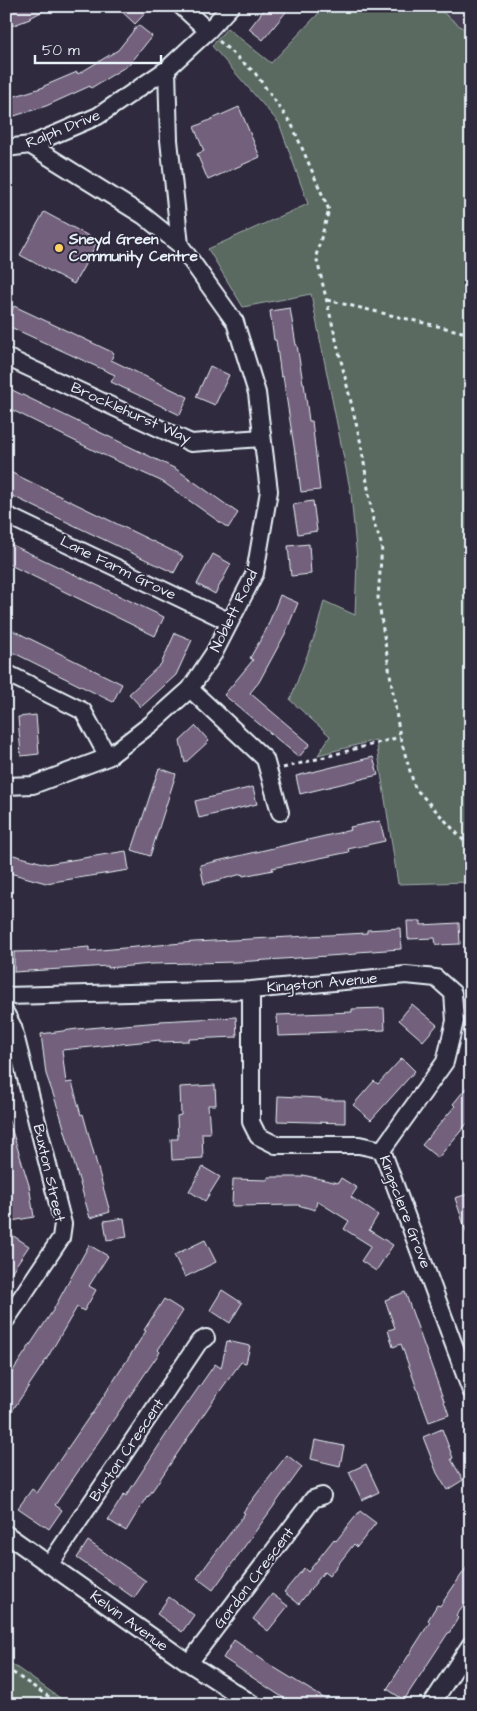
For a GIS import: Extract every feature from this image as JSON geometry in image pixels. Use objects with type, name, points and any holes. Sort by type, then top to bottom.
[{"type":"street","points":[[181,6],[208,31]]},
{"type":"street","name":"Ralph Drive","points":[[6,148],[30,145],[98,116],[167,69],[208,31],[230,6]]},
{"type":"street","name":"Noblett Road","points":[[167,69],[169,140],[180,245]]},
{"type":"street","name":"Noblett Road","points":[[6,786],[33,785],[108,758],[151,724],[190,689],[214,653],[255,572],[269,491],[257,393],[235,322],[180,245],[144,216],[30,145]]},
{"type":"street","name":"Brocklehurst Way","points":[[6,357],[191,443],[262,438]]},
{"type":"street","name":"Lane Farm Grove","points":[[6,515],[230,622]]},
{"type":"street","points":[[6,674],[83,711],[108,758]]},
{"type":"street","points":[[190,689],[265,759],[280,812]]},
{"type":"street","name":"Kingston Avenue","points":[[6,996],[252,990],[406,975],[436,978],[453,993],[454,1021],[445,1062],[382,1150]]},
{"type":"street","name":"Kingsclere Grove","points":[[252,990],[251,1122],[258,1136],[276,1146],[359,1145],[382,1150],[468,1370],[471,1391]]},
{"type":"street","name":"Buxton Street","points":[[6,1014],[13,1027],[63,1224],[61,1238],[6,1320]]},
{"type":"street","name":"Burton Crescent","points":[[50,1564],[200,1342],[206,1338]]},
{"type":"street","name":"Gordon Crescent","points":[[189,1663],[313,1500],[322,1496]]},
{"type":"street","name":"Kelvin Avenue","points":[[6,1534],[189,1663],[254,1705]]},
{"type":"street","points":[[430,1705],[471,1644]]},
{"type":"path","points":[[208,31],[255,73],[292,125],[329,210],[316,256],[361,444],[373,520],[382,546],[378,598],[400,737],[415,788],[466,842],[471,844]]},
{"type":"path","points":[[327,300],[471,334]]},
{"type":"path","points":[[268,772],[400,737]]},
{"type":"path","points":[[6,1668],[61,1705]]},
{"type":"shaded area","points":[[435,6],[471,6],[471,35]]},
{"type":"green space","points":[[323,6],[435,6],[471,35],[471,882],[398,884],[376,740],[318,755],[330,736],[290,700],[316,632],[324,601],[355,615],[357,560],[351,494],[311,294],[243,307],[208,249],[308,204],[279,123],[212,46],[227,28],[271,63],[318,14]]},
{"type":"green space","points":[[6,1660],[70,1705],[6,1705]]},
{"type":"building","points":[[12,6],[52,6],[30,19],[6,28],[6,8]]},
{"type":"building","points":[[116,6],[152,6],[135,24]]},
{"type":"building","points":[[267,6],[280,6],[286,12],[263,40],[249,29]]},
{"type":"building","points":[[138,25],[152,36],[130,64],[91,88],[90,86],[46,106],[11,117],[6,99],[44,87],[77,72],[78,74],[118,50]]},
{"type":"building","points":[[239,107],[260,157],[208,180],[197,154],[204,151],[194,127]]},
{"type":"building","name":"Sneyd Green Community Centre","points":[[44,212],[98,241],[74,284],[20,255]]},
{"type":"building","points":[[14,306],[114,353],[111,360],[188,397],[180,415],[111,382],[115,375],[6,325]]},
{"type":"building","points":[[290,308],[309,421],[312,421],[320,490],[301,492],[283,376],[281,377],[276,340],[274,340],[270,311]]},
{"type":"building","points":[[210,366],[229,375],[215,405],[196,397]]},
{"type":"building","points":[[6,387],[176,469],[238,513],[228,528],[163,482],[6,407]]},
{"type":"building","points":[[6,470],[183,556],[174,573],[6,493]]},
{"type":"building","points":[[313,501],[317,531],[298,534],[293,504]]},
{"type":"building","points":[[6,542],[164,617],[155,636],[6,563]]},
{"type":"building","points":[[309,544],[311,574],[291,576],[288,546]]},
{"type":"building","points":[[213,554],[231,564],[215,594],[197,584]]},
{"type":"building","points":[[280,595],[298,603],[285,634],[259,682],[250,693],[310,744],[299,757],[224,695],[253,660],[250,658],[266,630]]},
{"type":"building","points":[[6,627],[122,684],[113,702],[6,649]]},
{"type":"building","points":[[175,633],[192,640],[176,675],[141,707],[129,694],[161,664]]},
{"type":"building","points":[[36,715],[39,754],[21,756],[18,717]]},
{"type":"building","points":[[196,726],[209,741],[185,763],[180,741]]},
{"type":"building","points":[[373,757],[378,775],[300,794],[296,776]]},
{"type":"building","points":[[159,768],[176,774],[150,856],[132,850]]},
{"type":"building","points":[[253,787],[257,804],[199,818],[195,801]]},
{"type":"building","points":[[380,821],[385,841],[348,849],[349,852],[272,868],[273,870],[243,876],[242,874],[204,884],[200,865],[351,830],[350,827]]},
{"type":"building","points":[[126,851],[129,870],[46,883],[6,872],[6,853],[47,864]]},
{"type":"building","points":[[407,921],[421,921],[421,925],[459,923],[460,944],[436,945],[435,938],[408,939]]},
{"type":"building","points":[[400,928],[401,949],[357,952],[357,954],[237,962],[151,964],[14,972],[14,952],[56,951],[89,947],[89,951],[194,942],[367,933],[367,930]]},
{"type":"building","points":[[412,1004],[437,1025],[423,1041],[399,1020]]},
{"type":"building","points":[[384,1008],[385,1030],[278,1036],[277,1015],[352,1012],[352,1009]]},
{"type":"building","points":[[236,1017],[237,1037],[189,1039],[189,1041],[160,1042],[160,1040],[62,1050],[66,1083],[72,1082],[81,1115],[83,1114],[110,1212],[90,1218],[60,1114],[46,1074],[41,1034],[160,1021]]},
{"type":"building","points":[[402,1058],[415,1071],[371,1120],[353,1105],[374,1081],[378,1084]]},
{"type":"building","points":[[471,1082],[471,1119],[438,1158],[422,1145],[455,1106],[453,1104]]},
{"type":"building","points":[[215,1085],[216,1105],[208,1105],[210,1133],[202,1133],[203,1158],[172,1160],[171,1139],[178,1139],[177,1116],[181,1115],[180,1087]]},
{"type":"building","points":[[278,1096],[345,1100],[345,1123],[277,1121]]},
{"type":"building","points":[[6,1121],[9,1121],[29,1185],[34,1217],[6,1222]]},
{"type":"building","points":[[203,1167],[220,1177],[205,1201],[189,1191]]},
{"type":"building","points":[[303,1175],[338,1183],[341,1178],[357,1188],[351,1197],[378,1215],[369,1230],[393,1245],[376,1271],[361,1261],[371,1246],[344,1229],[349,1221],[317,1201],[315,1210],[298,1205],[232,1206],[233,1179],[268,1180],[268,1177],[303,1177]]},
{"type":"building","points":[[471,1193],[471,1237],[468,1237],[455,1198]]},
{"type":"building","points":[[124,1218],[127,1237],[107,1240],[104,1221]]},
{"type":"building","points":[[12,1235],[29,1246],[6,1280],[6,1243]]},
{"type":"building","points":[[205,1240],[216,1262],[185,1277],[174,1255]]},
{"type":"building","points":[[89,1245],[108,1256],[89,1286],[96,1290],[84,1311],[77,1307],[46,1360],[6,1420],[6,1381],[52,1312]]},
{"type":"building","points":[[222,1290],[242,1303],[230,1323],[210,1310]]},
{"type":"building","points":[[405,1292],[449,1415],[429,1422],[401,1344],[393,1347],[388,1330],[395,1328],[385,1300]]},
{"type":"building","points":[[164,1299],[183,1311],[158,1350],[160,1352],[55,1505],[62,1510],[49,1529],[18,1508],[32,1489],[37,1493],[92,1414],[146,1331],[144,1330]]},
{"type":"building","points":[[227,1341],[250,1346],[246,1363],[241,1362],[212,1402],[147,1496],[126,1531],[108,1520],[124,1494],[126,1496],[215,1364],[221,1368]]},
{"type":"building","points":[[442,1429],[453,1458],[451,1459],[463,1480],[447,1490],[437,1473],[423,1437]]},
{"type":"building","points":[[315,1440],[344,1446],[340,1466],[311,1459]]},
{"type":"building","points":[[287,1455],[302,1467],[213,1590],[197,1578],[245,1513],[243,1512]]},
{"type":"building","points":[[366,1464],[379,1492],[362,1500],[349,1472]]},
{"type":"building","points":[[360,1511],[376,1523],[357,1547],[354,1544],[329,1576],[324,1572],[299,1604],[284,1592],[304,1568],[308,1572],[334,1539],[336,1541]]},
{"type":"building","points":[[88,1541],[146,1581],[134,1598],[77,1558]]},
{"type":"building","points":[[471,1561],[471,1596],[456,1616],[458,1618],[449,1633],[404,1700],[387,1689],[430,1622],[428,1620],[437,1605],[440,1606]]},
{"type":"building","points":[[272,1594],[288,1606],[268,1631],[253,1619]]},
{"type":"building","points":[[169,1597],[194,1615],[182,1632],[157,1614]]},
{"type":"building","points":[[234,1640],[270,1665],[335,1705],[297,1705],[285,1699],[223,1658]]},
{"type":"place","name":"Sneyd Green Community Centre","points":[[59,248]]}]
